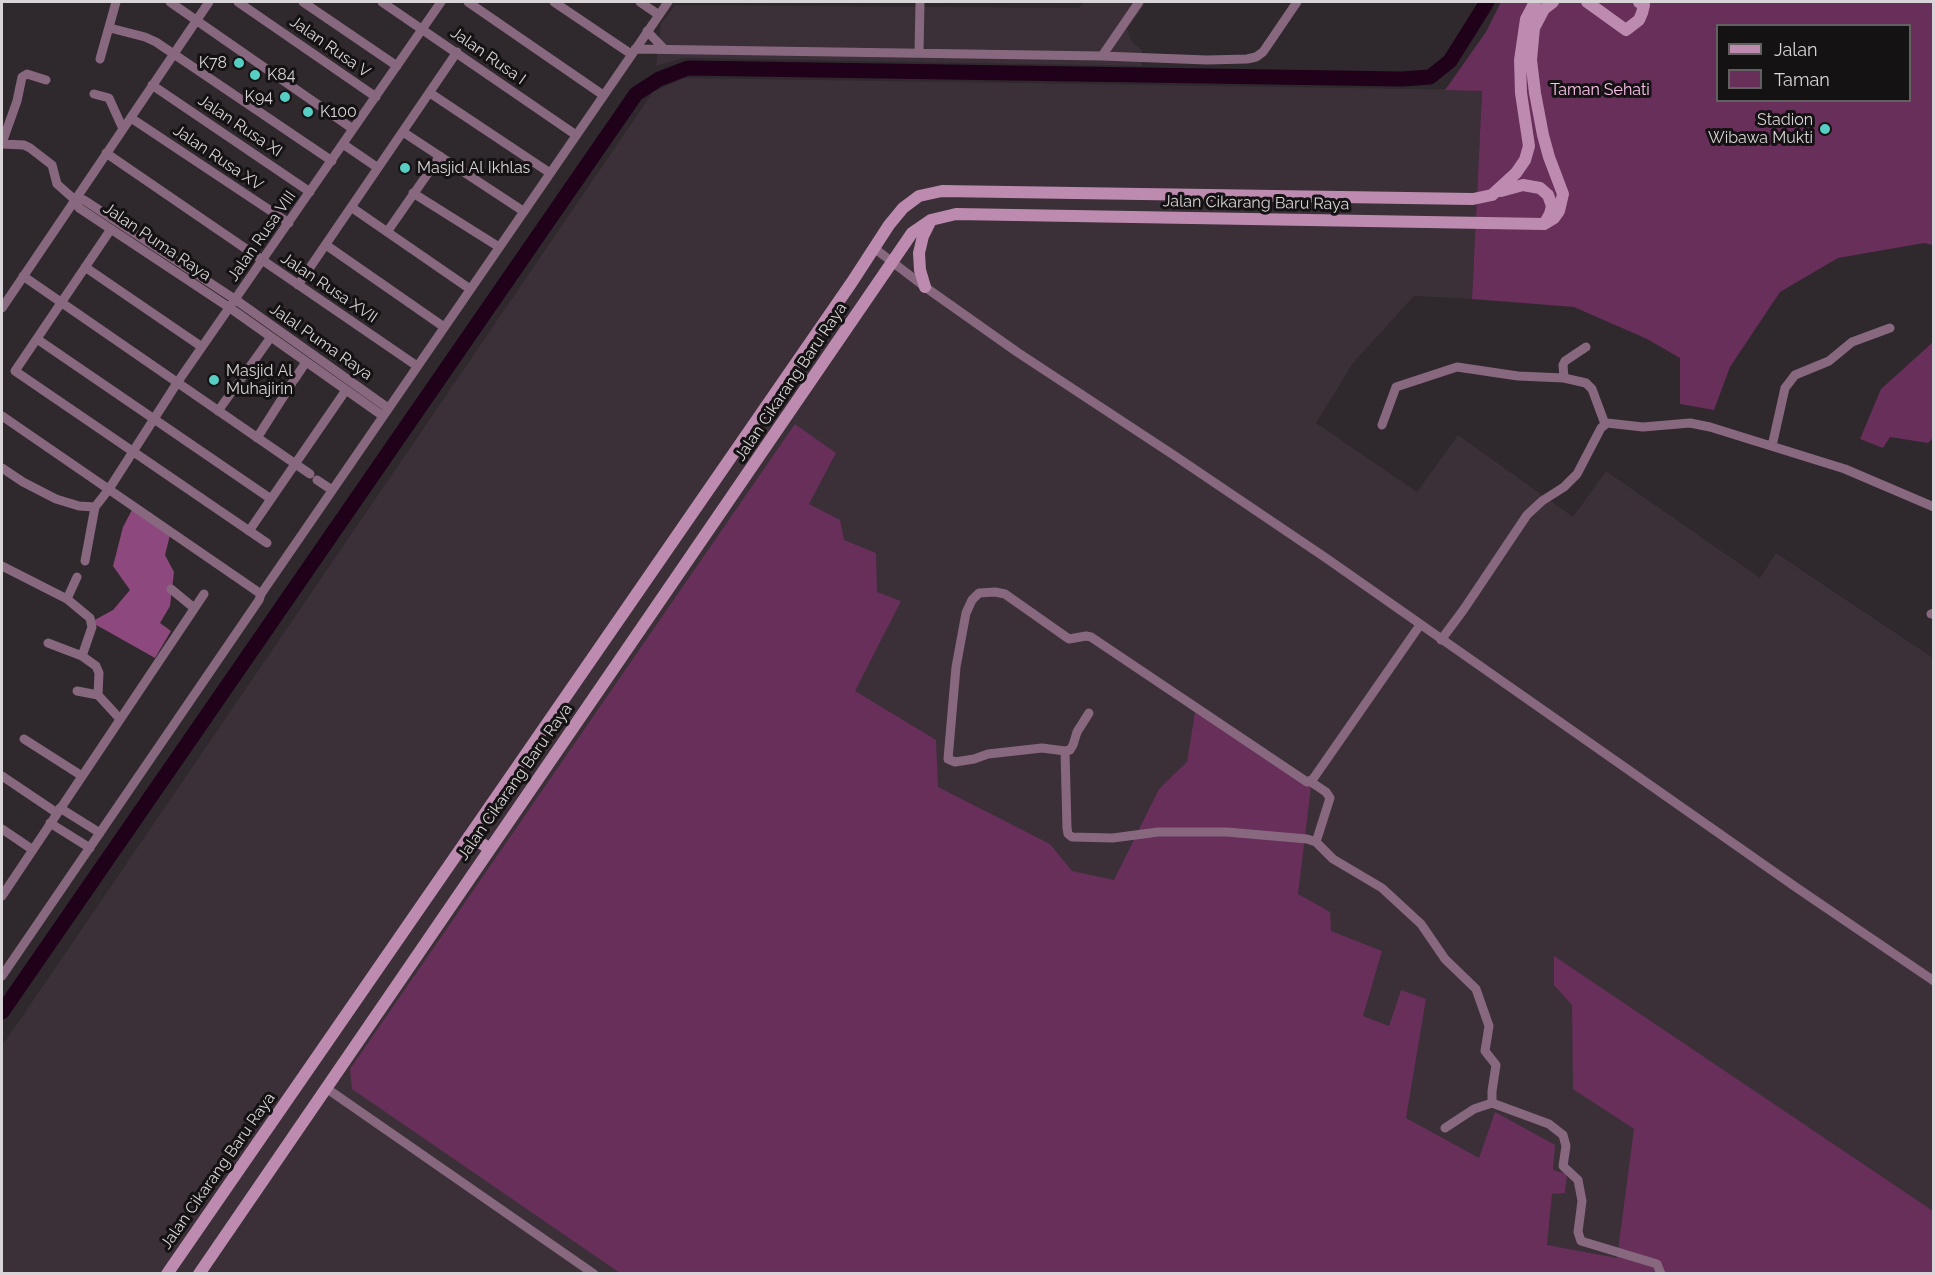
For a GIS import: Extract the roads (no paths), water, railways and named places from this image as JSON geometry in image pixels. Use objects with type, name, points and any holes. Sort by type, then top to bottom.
[{"type":"main road","points":[[1492,195],[1516,173],[1525,160],[1529,146],[1521,93],[1520,60],[1526,19],[1534,2]]},
{"type":"main road","points":[[1544,224],[1554,218],[1559,211],[1563,194],[1548,157],[1534,93],[1531,60],[1534,27],[1544,9],[1553,2]]},
{"type":"main road","points":[[1587,2],[1626,30],[1639,20],[1644,5],[1639,2]]},
{"type":"main road","name":"Jalan Cikarang Baru Raya","points":[[167,1274],[889,225],[903,208],[919,196],[942,191],[1473,199],[1523,185],[1540,188],[1548,195],[1552,206],[1544,224],[956,214],[931,220],[912,233],[199,1274]]},
{"type":"main road","points":[[925,287],[920,270],[920,253],[923,236],[931,220]]},
{"type":"main road","points":[[469,836],[489,848]]},
{"type":"street","points":[[100,59],[116,2]]},
{"type":"street","points":[[170,2],[353,129]]},
{"type":"street","points":[[2,308],[209,2]]},
{"type":"street","name":"Jalan Rusa V","points":[[238,2],[376,97]]},
{"type":"street","points":[[303,2],[397,66]]},
{"type":"street","name":"Jalan Rusa I","points":[[382,2],[576,135]]},
{"type":"street","name":"Jalan Rusa VIII","points":[[94,507],[177,383],[441,2]]},
{"type":"street","points":[[468,2],[603,95]]},
{"type":"street","points":[[554,2],[633,52],[664,49],[919,52],[1207,60],[1256,57],[1263,52],[1297,2]]},
{"type":"street","points":[[640,2],[659,15]]},
{"type":"street","points":[[2,976],[385,412],[668,2]]},
{"type":"street","points":[[919,52],[921,2]]},
{"type":"street","points":[[1102,56],[1139,2]]},
{"type":"street","points":[[110,28],[150,39],[174,53],[332,161]]},
{"type":"street","points":[[647,31],[664,49]]},
{"type":"street","points":[[298,285],[458,52]]},
{"type":"street","points":[[46,80],[31,75],[22,77],[17,101],[2,143],[24,145],[52,165],[57,184],[75,200]]},
{"type":"street","name":"Jalan Rusa XI","points":[[152,85],[310,192]]},
{"type":"street","points":[[430,93],[550,173]]},
{"type":"street","points":[[94,94],[109,98],[123,129]]},
{"type":"street","name":"Jalan Rusa XV","points":[[130,118],[289,223]]},
{"type":"street","points":[[403,132],[523,211]]},
{"type":"street","points":[[343,144],[378,168]]},
{"type":"street","name":"Jalan Rusa XVII","points":[[106,153],[417,366]]},
{"type":"street","points":[[387,232],[440,156]]},
{"type":"street","points":[[413,193],[499,246]]},
{"type":"street","name":"Jalan Puma Raya","points":[[233,304],[79,208],[75,200],[84,200],[233,304],[271,337],[306,362],[346,390],[385,412]]},
{"type":"street","points":[[351,207],[470,289]]},
{"type":"street","points":[[111,229],[16,372],[267,543]]},
{"type":"street","points":[[326,245],[444,327]]},
{"type":"street","points":[[874,248],[1017,352],[1326,558],[1934,981]]},
{"type":"street","points":[[85,267],[202,347]]},
{"type":"street","points":[[23,276],[332,490]]},
{"type":"street","name":"Jalal Puma Raya","points":[[233,304],[385,412]]},
{"type":"street","points":[[1773,446],[1785,388],[1789,380],[1794,375],[1829,361],[1852,342],[1890,328]]},
{"type":"street","points":[[218,411],[271,337]]},
{"type":"street","points":[[37,339],[271,500]]},
{"type":"street","points":[[1564,378],[1565,361],[1586,347]]},
{"type":"street","points":[[257,438],[306,362]]},
{"type":"street","points":[[1382,425],[1396,387],[1457,367],[1518,376],[1564,378],[1586,383],[1592,388],[1605,424]]},
{"type":"street","points":[[249,531],[346,390]]},
{"type":"street","points":[[2,416],[261,594]]},
{"type":"street","points":[[1605,424],[1643,427],[1690,423],[1845,469],[1934,507]]},
{"type":"street","points":[[1441,640],[1527,515],[1578,474],[1605,424]]},
{"type":"street","points":[[2,468],[56,499],[79,506],[94,507],[85,561]]},
{"type":"street","points":[[2,566],[68,599],[90,618],[92,627],[82,656]]},
{"type":"street","points":[[68,599],[77,578]]},
{"type":"street","points":[[171,589],[194,608]]},
{"type":"street","points":[[1089,713],[1077,732],[1070,750],[1042,748],[988,754],[955,762],[948,759],[956,667],[964,624],[972,600],[980,593],[987,591],[1005,594],[1069,639],[1091,637],[1304,781],[1311,782],[1326,792],[1330,798],[1316,842]]},
{"type":"street","points":[[2,896],[204,594]]},
{"type":"street","points":[[1311,782],[1420,625]]},
{"type":"street","points":[[48,643],[82,656],[98,669],[98,695]]},
{"type":"street","points":[[77,691],[98,695],[120,719]]},
{"type":"street","points":[[24,739],[82,776]]},
{"type":"street","points":[[1065,751],[1067,828],[1068,834],[1072,837],[1113,838],[1158,832],[1227,832],[1291,837],[1316,842],[1333,859],[1393,897],[1421,924],[1445,960],[1473,984],[1488,1020],[1485,1051],[1496,1065],[1492,1103]]},
{"type":"street","points":[[2,776],[100,833]]},
{"type":"street","points":[[50,823],[90,848]]},
{"type":"street","points":[[2,829],[33,850]]},
{"type":"street","points":[[326,1088],[594,1274]]},
{"type":"street","points":[[1445,1128],[1474,1109],[1492,1103],[1549,1124],[1563,1135],[1566,1146],[1563,1166],[1578,1180],[1582,1201],[1578,1232],[1581,1240],[1657,1264],[1661,1274]]},
{"type":"waterway","points":[[2,1012],[636,94],[659,79],[688,68],[1402,79],[1430,77],[1450,61],[1487,2]]},
{"type":"place","name":"K78","points":[[239,63]]},
{"type":"place","name":"K84","points":[[255,75]]},
{"type":"place","name":"K94","points":[[285,97]]},
{"type":"place","name":"K100","points":[[308,112]]},
{"type":"place","name":"Stadion Wibawa Mukti","points":[[1825,129]]},
{"type":"place","name":"Masjid Al Ikhlas","points":[[405,168]]},
{"type":"place","name":"Masjid Al Muhajirin","points":[[214,380]]},
{"type":"park label","name":"Taman Sehati","points":[[1600,90]]}]
